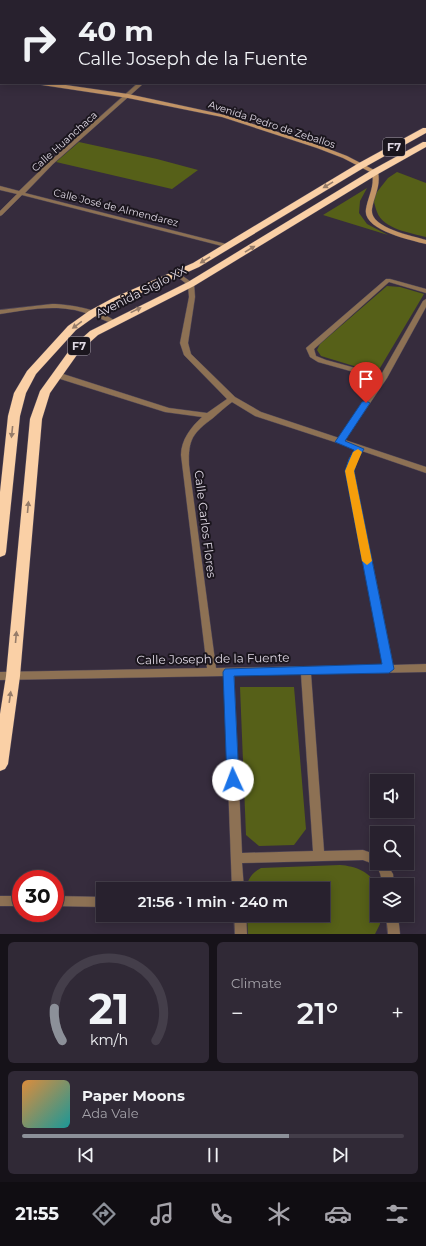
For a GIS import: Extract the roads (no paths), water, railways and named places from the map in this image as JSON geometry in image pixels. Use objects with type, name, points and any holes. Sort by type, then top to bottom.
[{"type":"highway","name":"Avenida Siglo XX","points":[[0,552],[14,416],[20,393],[31,373],[72,328],[93,313],[117,300],[196,265],[362,165],[426,130]]},
{"type":"highway","name":"Avenida Siglo XX","points":[[0,764],[6,676],[36,419],[44,393],[75,350],[94,333],[113,322],[191,284],[375,172],[426,144]]},
{"type":"street","name":"Avenida Pedro de Zeballos","points":[[49,84],[128,96],[223,116],[319,147],[375,172]]},
{"type":"street","name":"Calle Huanchaca","points":[[0,214],[62,154],[140,84]]},
{"type":"street","points":[[375,172],[378,180],[369,214],[372,220],[382,228],[426,242]]},
{"type":"street","name":"Calle José de Almendarez","points":[[0,188],[228,246]]},
{"type":"street","points":[[177,274],[191,284],[192,297],[184,343],[188,355],[232,399],[258,414],[426,470]]},
{"type":"street","points":[[383,378],[323,362],[315,358],[310,353],[310,348],[388,280],[426,291]]},
{"type":"street","points":[[340,442],[383,378],[426,301]]},
{"type":"street","points":[[0,312],[45,306],[68,307],[93,313],[113,322]]},
{"type":"street","points":[[57,375],[168,410],[210,416]]},
{"type":"street","name":"Calle Carlos Flores","points":[[212,672],[185,466],[185,448],[194,430],[232,399]]},
{"type":"street","points":[[360,449],[353,459],[350,471],[389,669]]},
{"type":"street","name":"Calle Joseph de la Fuente","points":[[6,676],[426,668]]},
{"type":"street","points":[[306,670],[319,856]]},
{"type":"street","points":[[229,672],[238,882]]},
{"type":"street","points":[[237,858],[363,855],[370,858]]},
{"type":"street","points":[[0,901],[12,901]]},
{"type":"street","points":[[64,901],[96,902]]},
{"type":"street","points":[[240,922],[241,934]]},
{"type":"street","points":[[393,922],[394,934]]}]
